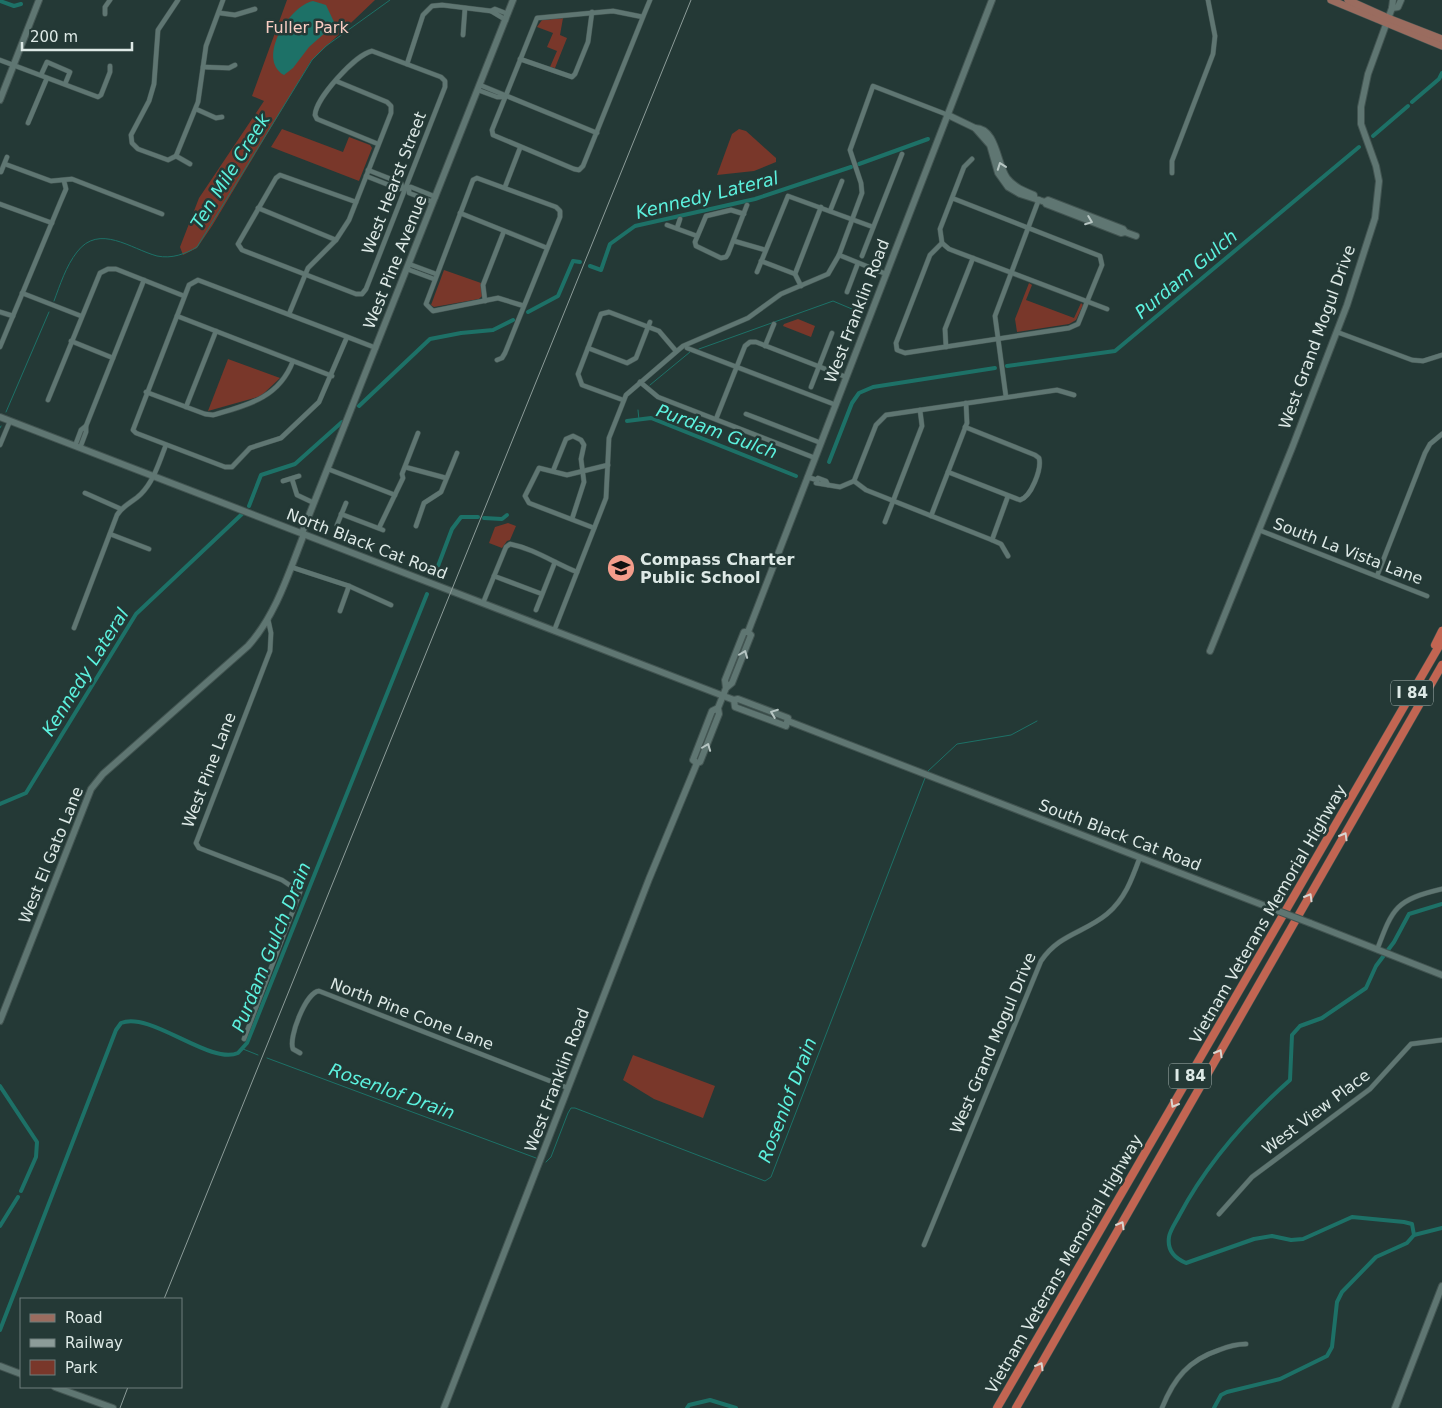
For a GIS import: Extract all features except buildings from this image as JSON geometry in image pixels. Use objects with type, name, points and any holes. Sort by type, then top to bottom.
[{"type":"highway","points":[[1383,744],[1442,631]]},
{"type":"highway","name":"Vietnam Veterans Memorial Highway","points":[[997,1408],[1442,641]]},
{"type":"highway","name":"Vietnam Veterans Memorial Highway","points":[[1016,1408],[1442,665]]},
{"type":"main road","points":[[1331,0],[1442,39]]},
{"type":"main road","points":[[1348,0],[1387,21],[1442,46]]},
{"type":"street","points":[[0,100],[39,0]]},
{"type":"street","points":[[105,14],[105,7],[110,0]]},
{"type":"street","points":[[178,0],[158,30],[154,84],[149,101],[132,130],[131,139],[141,151],[168,160],[176,156],[196,109],[207,42],[220,13],[223,0]]},
{"type":"street","name":"West Pine Avenue","points":[[303,534],[513,0]]},
{"type":"street","points":[[643,17],[612,11],[537,18],[492,130],[492,135],[578,170],[583,166],[650,0]]},
{"type":"street","name":"West Franklin Road","points":[[444,1408],[697,763],[694,760],[712,711],[718,708],[723,696],[726,688],[725,680],[744,632],[748,632],[992,0]]},
{"type":"street","points":[[1172,173],[1172,161],[1213,54],[1215,36],[1208,0]]},
{"type":"street","points":[[1393,0],[1392,8],[1398,7],[1401,0]]},
{"type":"street","points":[[378,144],[317,119],[315,115],[317,107],[336,81],[363,54],[372,51],[407,64],[423,15],[432,6],[442,5],[491,11],[507,17]]},
{"type":"street","points":[[220,13],[236,15],[255,8]]},
{"type":"street","points":[[463,36],[465,8]]},
{"type":"street","name":"West Grand Mogul Drive","points":[[1210,651],[1337,332],[1375,218],[1379,182],[1376,166],[1361,124],[1361,107],[1368,74],[1392,8]]},
{"type":"street","points":[[520,59],[572,77],[588,42],[592,12]]},
{"type":"street","points":[[0,60],[98,97],[101,95],[107,80],[110,66]]},
{"type":"street","points":[[41,75],[46,62],[70,72],[65,84]]},
{"type":"street","name":"West Hearst Street","points":[[305,274],[362,294],[366,289],[445,87],[445,81],[441,77],[407,64]]},
{"type":"street","points":[[203,67],[229,68],[235,65]]},
{"type":"street","points":[[28,123],[47,78]]},
{"type":"street","points":[[289,314],[311,264],[336,240],[349,220],[391,106],[336,81]]},
{"type":"street","points":[[554,631],[606,498],[609,438],[622,400],[676,351],[690,342],[748,318],[781,294],[828,274],[839,255],[862,188],[850,150],[873,86],[984,131],[994,143],[1002,171],[1011,183],[1034,194],[1046,204],[1121,233],[1125,232],[1136,236]]},
{"type":"street","points":[[479,87],[497,97],[505,97],[597,133]]},
{"type":"street","points":[[196,109],[216,118],[222,117]]},
{"type":"street","points":[[504,187],[520,148]]},
{"type":"street","points":[[862,256],[902,154]]},
{"type":"street","points":[[176,156],[190,164]]},
{"type":"street","points":[[1,172],[7,157]]},
{"type":"street","points":[[972,159],[964,168],[940,229],[942,243],[950,249],[1107,309]]},
{"type":"street","points":[[5,164],[47,180],[64,181],[72,179],[162,214]]},
{"type":"street","points":[[368,170],[401,184],[409,192],[435,200]]},
{"type":"street","points":[[305,274],[242,250],[238,244],[276,178],[280,175],[356,202]]},
{"type":"street","points":[[366,176],[399,189],[405,188]]},
{"type":"street","points":[[496,360],[502,358],[505,353],[548,248],[560,211],[556,207],[480,178],[473,180],[426,301],[428,308],[433,311],[502,298],[524,306]]},
{"type":"street","points":[[0,347],[66,189],[64,181]]},
{"type":"street","points":[[830,211],[842,181]]},
{"type":"street","points":[[756,272],[788,196],[873,228]]},
{"type":"street","points":[[942,243],[930,255],[896,343],[896,350],[905,353],[1069,328],[1078,324],[1102,265],[1102,258],[952,198]]},
{"type":"street","points":[[1006,397],[995,316],[1039,199]]},
{"type":"street","points":[[0,204],[52,224]]},
{"type":"street","points":[[744,214],[731,210],[706,216],[697,236],[696,246],[721,258],[726,257],[734,241],[744,214],[747,205]]},
{"type":"street","points":[[795,274],[821,207]]},
{"type":"street","points":[[258,208],[336,240]]},
{"type":"street","points":[[460,213],[548,248]]},
{"type":"street","points":[[676,228],[680,219]]},
{"type":"street","points":[[668,225],[697,236]]},
{"type":"street","points":[[485,301],[483,285],[504,231]]},
{"type":"street","points":[[734,241],[765,250]]},
{"type":"street","points":[[839,255],[886,274]]},
{"type":"street","points":[[946,346],[945,329],[973,258]]},
{"type":"street","points":[[761,261],[795,274],[801,286]]},
{"type":"street","points":[[847,292],[858,263]]},
{"type":"street","points":[[408,266],[435,277]]},
{"type":"street","points":[[48,400],[81,316],[98,277],[104,270],[116,269],[184,296]]},
{"type":"street","points":[[78,447],[82,430],[86,426],[144,280]]},
{"type":"street","points":[[347,337],[332,376],[319,402],[281,438],[250,448],[232,467],[224,467],[133,430],[184,296],[193,281],[198,280],[376,348]]},
{"type":"street","points":[[22,293],[81,316]]},
{"type":"street","points":[[0,312],[13,316]]},
{"type":"street","points":[[622,400],[582,384],[578,380],[578,374],[600,317],[604,313],[610,312],[649,325],[664,336],[676,351]]},
{"type":"street","points":[[177,316],[332,376]]},
{"type":"street","points":[[765,346],[774,324]]},
{"type":"street","points":[[588,348],[627,363],[632,362],[636,358],[649,325]]},
{"type":"street","points":[[186,407],[216,331]]},
{"type":"street","points":[[1337,332],[1412,360],[1423,361],[1442,355]]},
{"type":"street","points":[[811,387],[832,333]]},
{"type":"street","points":[[71,341],[113,358]]},
{"type":"street","points":[[716,420],[745,346],[750,342],[846,377]]},
{"type":"street","points":[[687,348],[836,405]]},
{"type":"street","points":[[146,392],[213,415],[257,402],[286,376],[293,360]]},
{"type":"street","points":[[640,382],[658,397],[815,458]]},
{"type":"street","points":[[807,477],[817,480],[816,483],[840,487],[854,481],[876,425],[884,416],[1057,390],[1074,396]]},
{"type":"street","points":[[931,516],[968,418],[966,403]]},
{"type":"street","points":[[885,522],[922,426],[920,410]]},
{"type":"street","points":[[746,414],[821,442]]},
{"type":"street","name":"North Black Cat Road","points":[[0,417],[723,696]]},
{"type":"street","points":[[0,445],[10,421]]},
{"type":"street","points":[[948,472],[1008,496],[1023,499],[1028,495],[1040,464],[1039,458],[965,427]]},
{"type":"street","points":[[342,514],[381,529],[403,478],[405,467],[418,433]]},
{"type":"street","points":[[1377,576],[1424,453],[1430,444],[1442,434]]},
{"type":"street","points":[[553,471],[565,440],[569,436],[582,441],[583,488],[572,519]]},
{"type":"street","points":[[74,628],[121,509],[140,495],[153,477],[166,444]]},
{"type":"street","points":[[416,526],[424,503],[441,492],[457,453]]},
{"type":"street","points":[[594,528],[529,502],[526,499],[538,468],[567,476],[608,465]]},
{"type":"street","points":[[405,467],[446,478]]},
{"type":"street","points":[[328,469],[395,495]]},
{"type":"street","points":[[283,481],[299,476]]},
{"type":"street","points":[[292,479],[297,495],[314,503]]},
{"type":"street","points":[[854,481],[866,490],[1001,544],[1008,556]]},
{"type":"street","points":[[85,493],[121,509]]},
{"type":"street","points":[[992,540],[1008,496]]},
{"type":"street","points":[[337,525],[346,503]]},
{"type":"street","name":"South La Vista Lane","points":[[1259,530],[1427,596]]},
{"type":"street","points":[[110,534],[149,549]]},
{"type":"street","name":"West Pine Lane","points":[[244,1038],[300,892],[282,880],[199,848],[196,843],[270,651],[271,632],[268,618],[291,567],[303,534]]},
{"type":"street","points":[[484,603],[494,576],[509,545],[529,550],[577,572]]},
{"type":"street","points":[[536,610],[555,562]]},
{"type":"street","points":[[291,567],[349,586],[390,605]]},
{"type":"street","points":[[494,576],[542,594]]},
{"type":"street","points":[[340,611],[349,586]]},
{"type":"street","name":"West El Gato Lane","points":[[0,1021],[91,789],[103,774],[248,646],[262,632],[268,618]]},
{"type":"street","name":"South Black Cat Road","points":[[723,696],[734,700],[735,707],[786,726],[788,721],[1442,975]]},
{"type":"street","name":"West Grand Mogul Drive","points":[[924,1245],[1041,961],[1058,941],[1097,921],[1114,908],[1127,890],[1140,858]]},
{"type":"street","points":[[1383,952],[1390,917],[1398,907],[1414,897],[1442,889]]},
{"type":"street","name":"North Pine Cone Lane","points":[[300,1054],[293,1049],[290,1040],[308,999],[315,991],[320,991],[568,1088]]},
{"type":"street","name":"West View Place","points":[[1219,1214],[1252,1177],[1370,1089],[1411,1044],[1442,1040]]},
{"type":"street","points":[[1395,1408],[1442,1286]]},
{"type":"street","points":[[1162,1408],[1169,1390],[1189,1365],[1204,1355],[1228,1346],[1246,1344]]},
{"type":"street","points":[[0,1366],[20,1374]]},
{"type":"street","points":[[58,1388],[113,1408]]},
{"type":"green space","name":"Fuller Park","points":[[287,0],[375,0],[311,61],[212,226],[197,248],[183,255],[180,247],[199,198],[264,101],[252,96]]},
{"type":"green space","points":[[563,18],[560,35],[567,38],[555,68],[550,67],[557,51],[547,47],[553,33],[537,27],[542,20]]},
{"type":"green space","points":[[282,129],[343,152],[349,137],[370,145],[372,148],[359,181],[271,147]]},
{"type":"green space","points":[[739,129],[746,131],[776,158],[776,162],[754,171],[717,175],[732,134]]},
{"type":"green space","points":[[444,270],[481,283],[482,296],[479,299],[434,307],[431,305]]},
{"type":"green space","points":[[1029,283],[1032,285],[1026,300],[1074,318],[1081,303],[1083,305],[1076,320],[1069,324],[1017,332],[1015,319]]},
{"type":"green space","points":[[798,319],[815,326],[811,337],[783,326]]},
{"type":"green space","points":[[228,359],[280,378],[261,396],[208,411]]},
{"type":"green space","points":[[508,523],[516,526],[510,540],[502,548],[489,543],[495,527]]},
{"type":"green space","points":[[633,1055],[715,1086],[703,1118],[654,1099],[623,1080]]},
{"type":"shaded area","points":[[313,1],[326,5],[335,24],[309,47],[293,68],[284,75],[276,67],[273,57],[279,34],[294,12]]},
{"type":"waterway","name":"Ten Mile Creek","points":[[54,301],[73,257],[86,244],[95,239],[116,240],[147,253],[163,257],[178,255],[197,247],[312,60],[326,46],[390,0]]},
{"type":"waterway","points":[[0,1],[14,6],[21,4]]},
{"type":"waterway","name":"Purdam Gulch","points":[[1412,102],[1439,79],[1442,73]]},
{"type":"waterway","name":"Purdam Gulch","points":[[1373,136],[1408,106]]},
{"type":"waterway","name":"Kennedy Lateral","points":[[859,164],[928,139]]},
{"type":"waterway","name":"Purdam Gulch","points":[[1007,366],[1115,351],[1359,147]]},
{"type":"waterway","name":"Kennedy Lateral","points":[[590,266],[601,270],[610,244],[635,226],[755,199],[851,167]]},
{"type":"waterway","name":"Kennedy Lateral","points":[[528,312],[558,296],[573,261],[580,262]]},
{"type":"waterway","points":[[699,349],[833,301],[859,312]]},
{"type":"waterway","name":"Ten Mile Creek","points":[[6,412],[49,312]]},
{"type":"waterway","name":"Kennedy Lateral","points":[[359,406],[430,339],[461,333],[493,330],[513,320]]},
{"type":"waterway","points":[[650,385],[690,352]]},
{"type":"waterway","name":"Purdam Gulch","points":[[829,462],[852,403],[859,393],[873,387],[995,368]]},
{"type":"waterway","points":[[638,410],[639,420]]},
{"type":"waterway","name":"Purdam Gulch","points":[[627,421],[651,418],[796,476]]},
{"type":"waterway","name":"Kennedy Lateral","points":[[249,506],[261,475],[295,464],[342,422]]},
{"type":"waterway","name":"Kennedy Lateral","points":[[0,804],[26,793],[136,614],[242,514]]},
{"type":"waterway","name":"Purdam Gulch","points":[[484,518],[502,519],[507,515]]},
{"type":"waterway","name":"Purdam Gulch","points":[[435,574],[452,529],[461,517],[478,517]]},
{"type":"waterway","name":"Purdam Gulch Drain","points":[[0,1330],[116,1030],[121,1023],[133,1021],[148,1024],[196,1046],[226,1055],[238,1053],[247,1043],[427,594]]},
{"type":"waterway","name":"Rosenlof Drain","points":[[927,772],[957,744],[1011,735],[1037,721]]},
{"type":"waterway","name":"Rosenlof Drain","points":[[546,1162],[551,1157],[568,1113],[571,1108],[575,1108],[765,1181],[771,1177],[925,778]]},
{"type":"waterway","points":[[1214,1408],[1221,1395],[1227,1392],[1280,1379],[1327,1356],[1332,1347],[1337,1302],[1342,1292],[1376,1257],[1407,1243],[1414,1235],[1412,1224],[1352,1217],[1303,1239],[1291,1240],[1272,1236],[1254,1239],[1186,1263],[1178,1259],[1170,1250],[1169,1237],[1171,1232],[1190,1197],[1228,1143],[1258,1110],[1290,1080],[1292,1035],[1300,1026],[1322,1018],[1366,988],[1376,966],[1394,942],[1409,914],[1442,904]]},
{"type":"waterway","name":"Rosenlof Drain","points":[[243,1049],[258,1055]]},
{"type":"waterway","name":"Rosenlof Drain","points":[[267,1058],[536,1158]]},
{"type":"waterway","name":"Kennedy Lateral","points":[[0,1086],[37,1142],[36,1157],[21,1191]]},
{"type":"waterway","name":"Kennedy Lateral","points":[[0,1226],[18,1197]]},
{"type":"waterway","points":[[1414,1235],[1442,1228]]},
{"type":"waterway","points":[[687,1408],[689,1405],[710,1400],[736,1408]]},
{"type":"railway","points":[[164,1298],[691,0]]},
{"type":"railway","points":[[120,1408],[128,1388]]},
{"type":"place","name":"Compass Charter Public School","points":[[621,568]]}]
